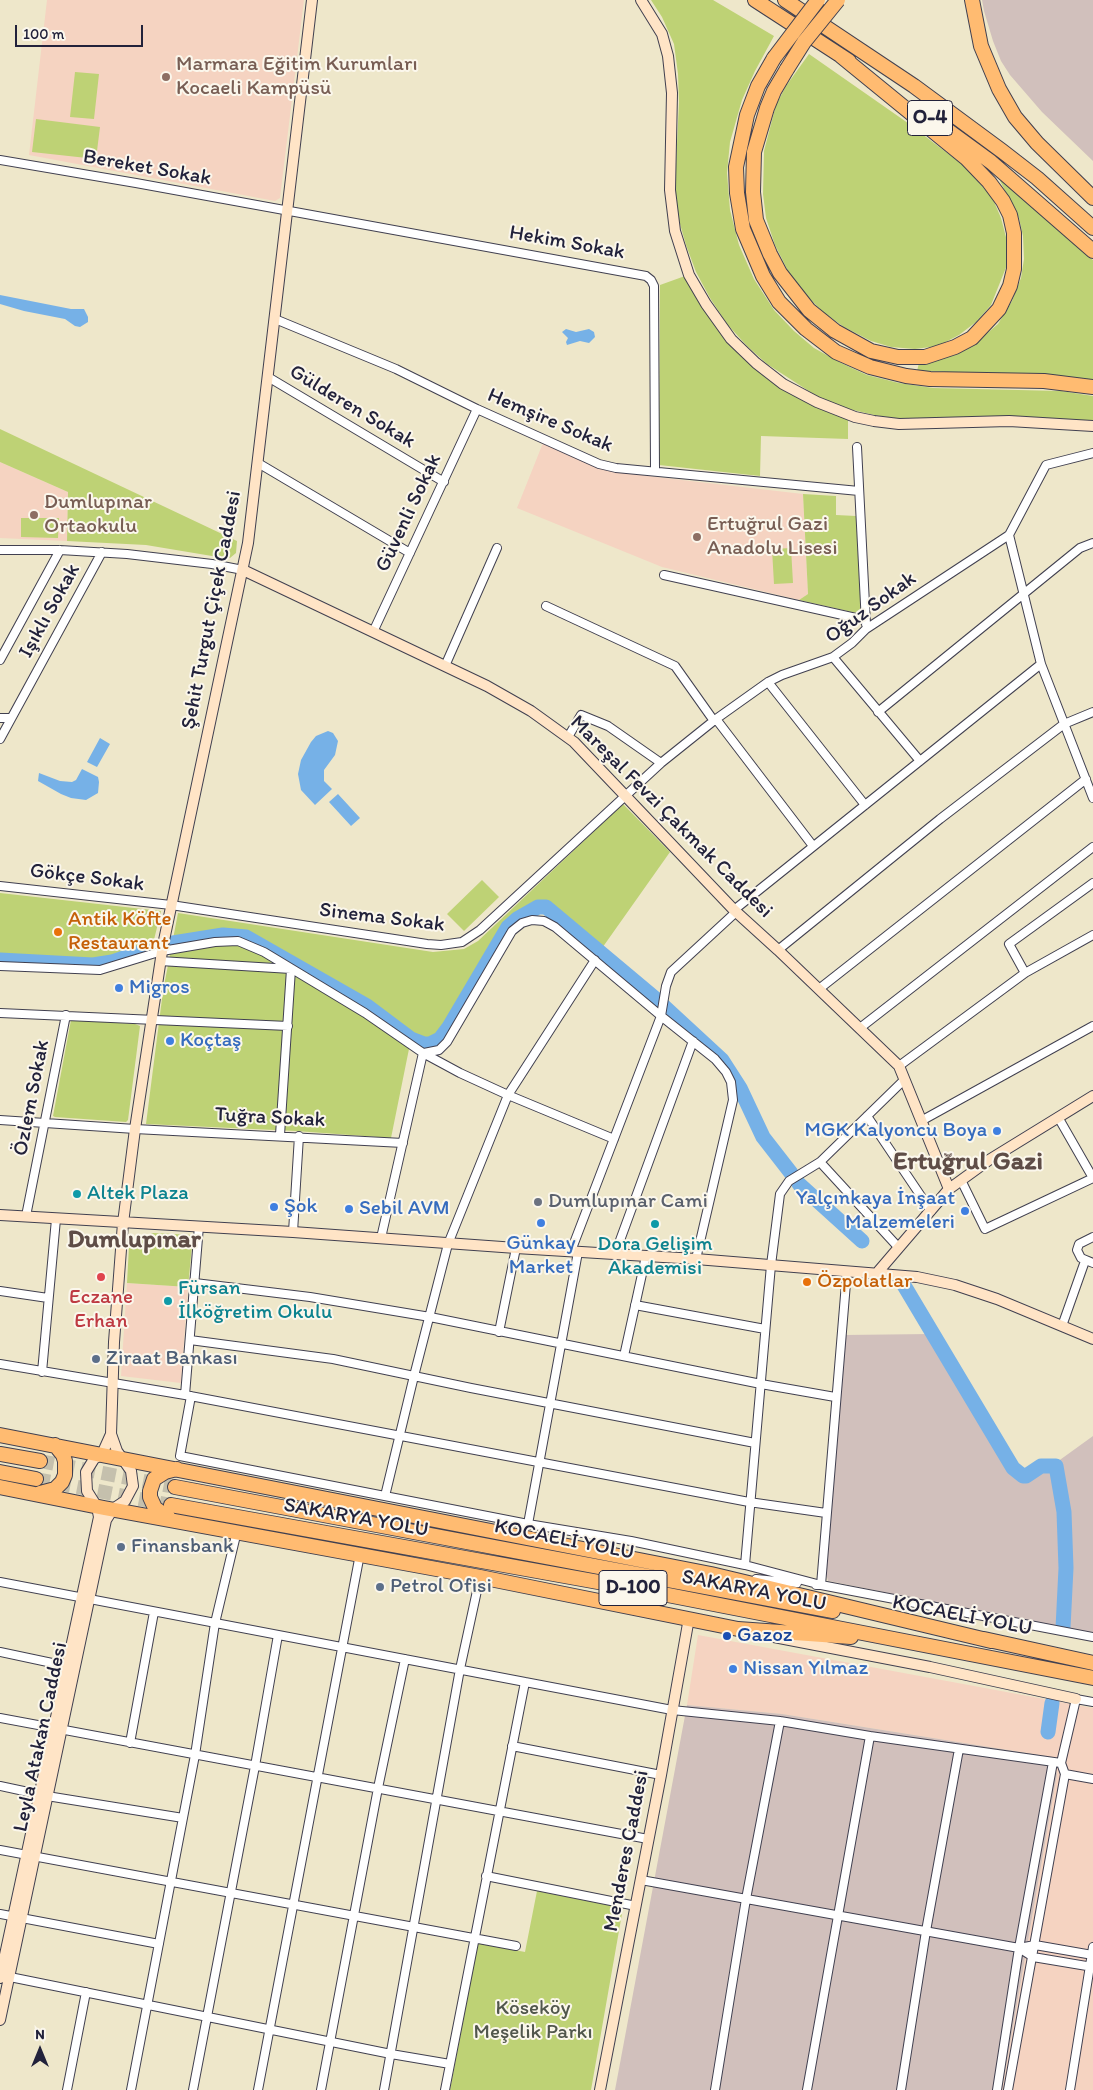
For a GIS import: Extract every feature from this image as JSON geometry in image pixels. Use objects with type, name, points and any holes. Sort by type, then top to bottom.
[{"type":"highway","name":"O-4","points":[[755,0],[842,56],[991,162],[1093,251]]},
{"type":"highway","name":"O-4","points":[[785,0],[914,86],[1002,151],[1037,178],[1093,228]]},
{"type":"highway","points":[[818,0],[774,58],[758,86],[747,115],[736,167],[737,193],[743,229],[763,276],[779,302],[806,329],[836,352],[870,367],[930,379],[1044,382],[1093,388]]},
{"type":"highway","points":[[838,0],[804,42],[774,91],[767,108],[754,152],[753,192],[756,220],[780,273],[809,310],[835,331],[871,351],[898,357],[926,357],[955,347],[972,338],[999,309],[1010,286],[1014,269],[1014,233],[1010,215],[1003,201],[989,182],[966,158],[842,56]]},
{"type":"highway","points":[[972,0],[981,46],[999,89],[1015,117],[1037,143],[1093,198]]},
{"type":"highway","points":[[0,1436],[102,1454],[723,1576],[991,1641]]},
{"type":"highway","points":[[36,1494],[55,1489],[65,1476],[65,1461],[55,1445]]},
{"type":"highway","points":[[0,1454],[40,1462]]},
{"type":"highway","points":[[177,1469],[165,1472],[154,1479],[150,1491],[152,1503],[160,1514],[180,1521]]},
{"type":"highway","points":[[0,1472],[36,1479]]},
{"type":"highway","points":[[0,1487],[70,1501],[103,1516],[140,1514],[237,1531],[480,1577],[738,1629],[914,1642]]},
{"type":"highway","name":"KOCAELİ YOLU","points":[[175,1487],[991,1641],[1093,1663]]},
{"type":"highway","name":"SAKARYA YOLU","points":[[171,1505],[628,1587],[1093,1678]]},
{"type":"street","name":"Şehit Turgut Çiçek Caddesi","points":[[111,1434],[123,1223],[134,1129],[170,905],[243,570],[258,463],[312,0]]},
{"type":"street","points":[[641,0],[658,26],[668,56],[672,93],[670,190],[675,231],[693,282],[731,339],[783,384],[817,402],[855,417],[899,424],[1009,421],[1093,426]]},
{"type":"street","name":"Bereket Sokak","points":[[0,160],[136,183],[287,212]]},
{"type":"street","name":"Hekim Sokak","points":[[287,212],[646,276],[654,286],[655,471]]},
{"type":"street","name":"Hemşire Sokak","points":[[275,319],[396,369],[477,409],[598,464],[616,468],[859,491]]},
{"type":"street","name":"Gülderen Sokak","points":[[268,377],[444,482]]},
{"type":"street","name":"Güvenli Sokak","points":[[373,632],[477,409]]},
{"type":"street","points":[[664,575],[866,625],[857,447]]},
{"type":"street","name":"Oğuz Sokak","points":[[625,796],[661,763],[715,720],[768,682],[782,675],[833,657],[852,643],[866,625],[1009,536],[1046,465],[1093,453]]},
{"type":"street","points":[[258,463],[410,553]]},
{"type":"street","points":[[1009,536],[1041,664],[1093,798]]},
{"type":"street","points":[[878,712],[1080,548],[1093,543]]},
{"type":"street","points":[[445,666],[497,548]]},
{"type":"street","name":"Mareşal Fevzi Çakmak Caddesi","points":[[0,550],[60,550],[164,557],[243,570],[507,697],[568,737],[735,911],[899,1066],[949,1189]]},
{"type":"street","points":[[0,660],[60,550]]},
{"type":"street","name":"Işıklı Sokak","points":[[0,739],[102,552]]},
{"type":"street","points":[[546,606],[675,666],[813,846]]},
{"type":"street","points":[[833,657],[920,761]]},
{"type":"street","points":[[528,1524],[561,1344],[574,1252],[661,1016],[665,1002],[666,986],[671,972],[735,911],[813,846],[1041,664]]},
{"type":"street","points":[[768,682],[865,805]]},
{"type":"street","points":[[778,950],[933,825],[1064,724],[1093,712]]},
{"type":"street","points":[[568,737],[582,715],[608,726],[661,763]]},
{"type":"street","points":[[0,718],[11,718]]},
{"type":"street","points":[[819,989],[1086,779]]},
{"type":"street","name":"Sinema Sokak","points":[[170,905],[427,944],[453,944],[471,937],[480,930],[625,796]]},
{"type":"street","points":[[860,1028],[1093,847]]},
{"type":"street","points":[[1025,973],[1009,944],[1093,883]]},
{"type":"street","name":"Gökçe Sokak","points":[[0,886],[170,905]]},
{"type":"street","points":[[423,1053],[439,1050],[447,1042],[512,931],[532,920],[544,921],[555,926],[715,1059],[726,1072],[731,1082],[734,1095],[696,1259]]},
{"type":"street","points":[[899,1066],[1025,973],[1093,935]]},
{"type":"street","points":[[0,966],[100,970],[215,942],[238,941],[256,948],[366,1013],[423,1053],[508,1095],[614,1140]]},
{"type":"street","points":[[161,956],[291,969]]},
{"type":"street","points":[[385,1496],[448,1244],[508,1095],[595,960]]},
{"type":"street","points":[[280,1135],[291,969]]},
{"type":"street","points":[[0,1013],[288,1026]]},
{"type":"street","name":"Özlem Sokak","points":[[26,1216],[66,1015]]},
{"type":"street","points":[[921,1121],[1093,1026]]},
{"type":"street","points":[[615,1254],[693,1041]]},
{"type":"street","points":[[381,1238],[423,1053]]},
{"type":"street","points":[[745,1565],[771,1265],[780,1194],[789,1181],[820,1162],[904,1080]]},
{"type":"street","points":[[877,1273],[949,1189],[1093,1096]]},
{"type":"street","points":[[867,1116],[931,1211]]},
{"type":"street","points":[[961,1180],[985,1228],[1093,1178],[1058,1117]]},
{"type":"street","name":"Tuğra Sokak","points":[[0,1120],[134,1129],[403,1142]]},
{"type":"street","points":[[293,1232],[299,1136]]},
{"type":"street","points":[[820,1162],[899,1248]]},
{"type":"street","points":[[0,1215],[293,1232],[917,1276],[955,1285],[997,1299],[1093,1339]]},
{"type":"street","points":[[42,1372],[56,1219]]},
{"type":"street","points":[[199,1226],[190,1340],[188,1395],[180,1456],[528,1524],[631,1541],[745,1565],[821,1585],[1093,1637]]},
{"type":"street","points":[[1062,1326],[1089,1262],[1079,1256],[1077,1247],[1082,1242],[1093,1237]]},
{"type":"street","points":[[499,1332],[516,1248]]},
{"type":"street","points":[[624,1356],[646,1256]]},
{"type":"street","points":[[821,1585],[835,1397],[847,1271]]},
{"type":"street","points":[[195,1283],[310,1297],[430,1318],[835,1397]]},
{"type":"street","points":[[0,1291],[48,1298]]},
{"type":"street","points":[[635,1305],[766,1329]]},
{"type":"street","points":[[190,1340],[324,1357],[756,1443]]},
{"type":"street","points":[[0,1364],[188,1395],[749,1502],[826,1513]]},
{"type":"street","points":[[111,1434],[121,1458],[131,1471],[133,1486],[125,1501],[103,1516],[87,1491],[85,1478],[89,1464],[102,1454],[111,1434]]},
{"type":"street","name":"Leyla Atakan Caddesi","points":[[0,2019],[3,1976],[72,1667],[103,1516]]},
{"type":"street","points":[[131,2090],[195,1755],[216,1623],[237,1531]]},
{"type":"street","points":[[258,2090],[360,1554]]},
{"type":"street","points":[[723,1576],[821,1585]]},
{"type":"street","points":[[384,2090],[438,1800],[460,1669],[480,1577]]},
{"type":"street","points":[[0,1582],[672,1710],[780,1721],[1057,1763],[1065,1774],[1093,1779]]},
{"type":"street","points":[[130,1743],[154,1612]]},
{"type":"street","name":"Menderes Caddesi","points":[[600,2090],[661,1775],[689,1618]]},
{"type":"street","points":[[738,1629],[1093,1702]]},
{"type":"street","points":[[193,2090],[278,1635]]},
{"type":"street","points":[[0,1652],[72,1667]]},
{"type":"street","points":[[321,2090],[378,1788],[405,1659]]},
{"type":"street","points":[[445,2090],[525,1682]]},
{"type":"street","points":[[997,2090],[1019,1948],[1057,1763],[1076,1699]]},
{"type":"street","points":[[0,1718],[648,1839]]},
{"type":"street","points":[[715,2090],[746,1899],[780,1721]]},
{"type":"street","points":[[807,2090],[870,1736]]},
{"type":"street","points":[[512,1746],[661,1775]]},
{"type":"street","points":[[901,2090],[926,1931],[959,1749]]},
{"type":"street","points":[[1008,2090],[1065,1774]]},
{"type":"street","points":[[0,1786],[183,1818]]},
{"type":"street","points":[[0,1850],[171,1880],[516,1946]]},
{"type":"street","points":[[486,1876],[636,1906]]},
{"type":"street","points":[[641,1880],[1019,1948],[1035,1945],[1092,1952],[1092,1967],[1070,2090]]},
{"type":"street","points":[[0,1914],[159,1944]]},
{"type":"street","points":[[1019,1948],[1033,1957],[1092,1967]]},
{"type":"street","points":[[3,1976],[330,2042],[450,2064]]},
{"type":"street","points":[[67,2090],[86,1992]]},
{"type":"shaded area","name":"Marmara Eğitim Kurumları Kocaeli Kampüsü","points":[[47,0],[304,0],[280,198],[275,201],[29,155]]},
{"type":"shaded area","points":[[982,0],[1093,0],[1093,161],[1042,112],[1010,75],[1001,61],[993,41]]},
{"type":"shaded area","name":"Ertuğrul Gazi Anadolu Lisesi","points":[[543,443],[598,468],[656,477],[803,494],[808,594],[799,600],[662,567],[517,508]]},
{"type":"shaded area","name":"Dumlupınar Ortaokulu","points":[[0,462],[68,492],[67,541],[0,538]]},
{"type":"shaded area","points":[[127,1283],[188,1287],[181,1383],[121,1376]]},
{"type":"shaded area","points":[[930,1334],[1017,1476],[1027,1478],[1042,1468],[1054,1468],[1062,1513],[1064,1568],[1063,1628],[828,1581],[826,1573],[844,1335]]},
{"type":"shaded area","points":[[1093,1436],[1093,1633],[1063,1628],[1068,1569],[1066,1513],[1057,1462]]},
{"type":"shaded area","points":[[698,1635],[1093,1708],[1093,2090],[1002,2090],[1057,1774],[1052,1757],[782,1714],[687,1705]]},
{"type":"shaded area","points":[[687,1705],[782,1714],[1052,1757],[1057,1774],[1002,2090],[615,2090]]},
{"type":"green space","points":[[651,0],[713,0],[774,36],[742,100],[730,142],[727,173],[730,210],[739,245],[754,279],[774,310],[794,331],[814,348],[841,363],[867,375],[899,383],[933,388],[1061,391],[1093,396],[1093,421],[1008,417],[901,419],[874,415],[845,408],[818,397],[767,364],[747,346],[727,324],[696,272],[678,217],[675,187],[679,102],[678,74],[674,44],[662,17]]},
{"type":"green space","points":[[809,54],[905,121],[963,165],[992,197],[1001,218],[1007,241],[1007,265],[991,305],[976,322],[959,335],[938,346],[915,349],[891,347],[871,341],[844,327],[823,312],[803,292],[788,271],[775,245],[766,218],[763,194],[764,151],[776,105],[786,86]]},
{"type":"green space","points":[[75,72],[99,74],[94,119],[70,117]]},
{"type":"green space","points":[[36,119],[100,127],[96,159],[32,152]]},
{"type":"green space","points":[[1004,178],[1093,260],[1093,381],[1040,375],[917,371],[919,363],[955,355],[977,342],[998,324],[1012,301],[1021,278],[1024,259],[1023,236],[1019,218],[1000,181]]},
{"type":"green space","points":[[685,276],[741,355],[766,378],[786,391],[816,407],[848,420],[848,439],[761,436],[760,476],[659,465],[660,285]]},
{"type":"green space","points":[[0,429],[237,541],[236,553],[230,558],[224,558],[146,545],[67,541],[68,492],[0,462]]},
{"type":"green space","points":[[803,494],[836,496],[836,515],[856,516],[861,614],[799,600],[808,594]]},
{"type":"green space","points":[[21,518],[59,518],[58,538],[21,537]]},
{"type":"green space","points":[[791,548],[793,583],[774,584],[772,549]]},
{"type":"green space","points":[[623,804],[670,852],[600,951],[545,907],[538,907],[512,922],[502,934],[440,1039],[436,1042],[424,1044],[411,1039],[391,1138],[296,1131],[146,1124],[163,991],[178,913],[433,952],[464,949],[478,941]]},
{"type":"green space","points":[[482,880],[499,897],[464,931],[447,914]]},
{"type":"green space","points":[[0,893],[161,911],[152,948],[112,962],[93,965],[0,960]]},
{"type":"green space","points":[[71,1020],[135,1024],[140,1026],[128,1120],[126,1122],[53,1116]]},
{"type":"green space","points":[[153,1233],[193,1235],[188,1287],[127,1283],[129,1246],[141,1237]]},
{"type":"green space","name":"Köseköy Meşelik Parkı","points":[[537,1891],[623,1908],[591,2090],[450,2090],[478,1943],[525,1952]]},
{"type":"water","points":[[0,295],[71,309],[84,309],[88,322],[80,327],[75,326],[65,319],[0,304]]},
{"type":"water","points":[[566,329],[576,332],[589,329],[594,332],[595,337],[589,343],[580,341],[567,345],[568,338],[562,332]]},
{"type":"water","points":[[328,731],[333,733],[338,741],[335,755],[324,770],[324,781],[332,789],[315,805],[301,790],[298,774],[301,760],[311,742],[316,736]]},
{"type":"water","points":[[100,738],[110,744],[97,767],[87,762]]},
{"type":"water","points":[[82,769],[98,777],[99,782],[98,793],[86,800],[71,798],[38,781],[39,773],[60,781],[72,782],[76,780]]},
{"type":"water","points":[[338,794],[360,818],[351,826],[329,802]]},
{"type":"waterway","points":[[173,943],[223,935],[246,937],[367,1006],[411,1039],[424,1044],[430,1044],[440,1039],[449,1027],[508,927],[517,919],[538,907],[546,907],[657,1000],[722,1060],[740,1088],[763,1137],[791,1173]]},
{"type":"waterway","points":[[0,960],[93,965],[112,962],[152,948]]},
{"type":"waterway","points":[[799,1184],[862,1241]]},
{"type":"waterway","points":[[902,1282],[1013,1468],[1023,1476],[1026,1476],[1041,1466],[1056,1466],[1064,1512],[1066,1568],[1063,1628]]},
{"type":"waterway","points":[[1048,1732],[1052,1703]]},
{"type":"tunnel","points":[[40,1461],[175,1487]]},
{"type":"tunnel","points":[[36,1479],[171,1505]]},
{"type":"place","name":"Marmara Eğitim Kurumları Kocaeli Kampüsü","points":[[166,77]]},
{"type":"place","name":"Dumlupınar Ortaokulu","points":[[34,515]]},
{"type":"place","name":"Ertuğrul Gazi Anadolu Lisesi","points":[[697,537]]},
{"type":"place","name":"Antik Köfte Restaurant","points":[[58,932]]},
{"type":"place","name":"Migros","points":[[119,988]]},
{"type":"place","name":"Koçtaş","points":[[170,1041]]},
{"type":"place","name":"MGK Kalyoncu Boya","points":[[997,1131]]},
{"type":"place","name":"Altek Plaza","points":[[77,1194]]},
{"type":"place","name":"Dumlupınar Cami","points":[[538,1202]]},
{"type":"place","name":"Şok","points":[[274,1207]]},
{"type":"place","name":"Sebil AVM","points":[[349,1209]]},
{"type":"place","name":"Yalçınkaya İnşaat Malzemeleri","points":[[965,1211]]},
{"type":"place","name":"Günkay Market","points":[[541,1223]]},
{"type":"place","name":"Dora Gelişim Akademisi","points":[[655,1224]]},
{"type":"place","name":"Eczane Erhan","points":[[101,1277]]},
{"type":"place","name":"Özpolatlar","points":[[807,1282]]},
{"type":"place","name":"Fürsan İlköğretim Okulu","points":[[168,1301]]},
{"type":"place","name":"Ziraat Bankası","points":[[96,1359]]},
{"type":"place","name":"Finansbank","points":[[121,1547]]},
{"type":"place","name":"Petrol Ofisi","points":[[380,1587]]},
{"type":"place","name":"Gazoz","points":[[727,1636]]},
{"type":"place","name":"Nissan Yılmaz","points":[[733,1669]]},
{"type":"district","name":"Ertuğrul Gazi","points":[[968,1162]]},
{"type":"district","name":"Dumlupınar","points":[[134,1240]]}]
